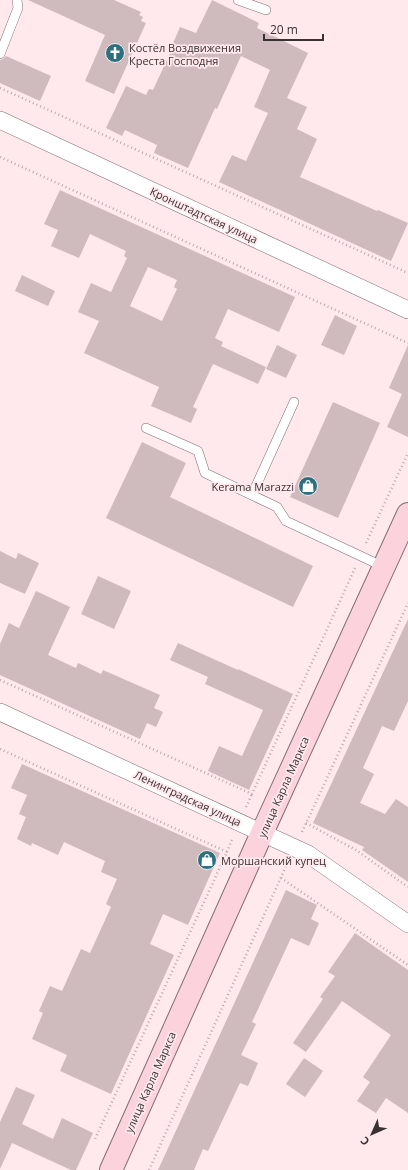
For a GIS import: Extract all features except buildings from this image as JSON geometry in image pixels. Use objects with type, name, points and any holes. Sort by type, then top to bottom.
[{"type":"main road","name":"улица Карла Маркса","points":[[111,1170],[262,833],[408,514]]},
{"type":"street","name":"Кронштадтская улица","points":[[0,120],[408,310]]},
{"type":"street","name":"Ленинградская улица","points":[[0,712],[308,854],[408,924]]},
{"type":"lane","points":[[0,54],[18,8],[16,0]]},
{"type":"lane","points":[[238,0],[266,10]]},
{"type":"lane","points":[[252,495],[294,402]]},
{"type":"lane","points":[[146,428],[198,452],[205,473],[277,507],[286,521],[384,567]]},
{"type":"path","points":[[0,88],[408,273]]},
{"type":"path","points":[[0,157],[408,344]]},
{"type":"path","points":[[0,680],[252,794],[408,453]]},
{"type":"path","points":[[149,1170],[294,848],[408,602]]},
{"type":"path","points":[[0,749],[227,852],[95,1138]]},
{"type":"path","points":[[306,823],[356,850],[408,887]]},
{"type":"path","points":[[281,878],[408,965]]},
{"type":"place","name":"Костёл Воздвижения Креста Господня","points":[[115,53]]},
{"type":"place","name":"Kerama Marazzi","points":[[308,486]]},
{"type":"place","name":"Моршанский купец","points":[[207,860]]}]
